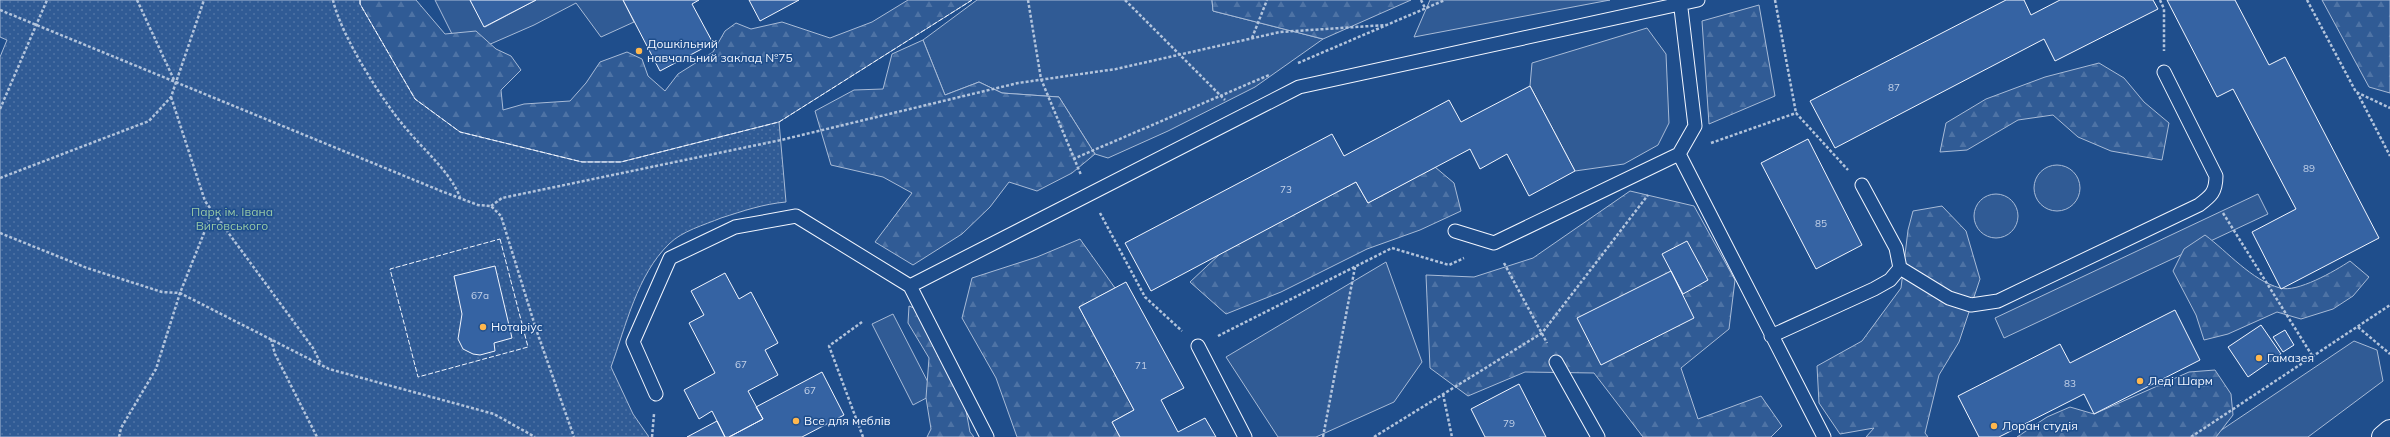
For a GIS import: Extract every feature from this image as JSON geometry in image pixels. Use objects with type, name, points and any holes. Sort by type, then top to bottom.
[{"type":"main road","points":[[2383,437],[2390,431]]},
{"type":"lane","points":[[910,286],[1299,87],[1681,2],[1698,0]]},
{"type":"lane","points":[[1455,231],[1494,244],[1679,154],[1695,126],[1681,2]]},
{"type":"lane","points":[[1862,185],[1896,248],[1900,268],[1948,298],[1971,305],[1998,301],[2199,205],[2212,196],[2216,186],[2216,176],[2164,72]]},
{"type":"lane","points":[[1679,154],[1824,437]]},
{"type":"lane","points":[[656,394],[633,342],[670,258],[735,227],[796,216],[910,286],[987,437]]},
{"type":"lane","points":[[1771,336],[1874,289],[1890,280],[1900,268]]},
{"type":"lane","points":[[1198,346],[1245,437]]},
{"type":"lane","points":[[1556,362],[1598,437]]},
{"type":"path","points":[[0,110],[47,0]]},
{"type":"path","points":[[137,0],[176,83]]},
{"type":"path","points":[[0,178],[149,121],[171,97],[204,0]]},
{"type":"path","points":[[333,0],[342,29],[392,112],[453,180],[460,197]]},
{"type":"path","points":[[1028,0],[1041,79],[1073,159],[1090,194],[1145,297],[1198,346],[1392,248],[1450,265],[1494,244],[1556,362]]},
{"type":"path","points":[[1125,0],[1241,116]]},
{"type":"path","points":[[1252,38],[1267,0]]},
{"type":"path","points":[[1421,0],[1425,8]]},
{"type":"path","points":[[1292,65],[1445,0]]},
{"type":"path","points":[[1775,0],[1796,113],[1862,185]]},
{"type":"path","points":[[2160,0],[2164,10],[2164,72]]},
{"type":"path","points":[[2307,0],[2390,156]]},
{"type":"path","points":[[0,10],[176,83],[460,197],[478,206],[490,206],[502,198],[781,140],[1041,79],[1116,69],[1280,32],[1386,25]]},
{"type":"path","points":[[1073,159],[1271,74]]},
{"type":"path","points":[[2356,92],[2390,108]]},
{"type":"path","points":[[171,97],[205,201],[313,348],[321,364]]},
{"type":"path","points":[[1679,154],[1796,113]]},
{"type":"path","points":[[1374,437],[1542,333],[1651,191]]},
{"type":"path","points":[[2212,196],[2313,357]]},
{"type":"path","points":[[490,206],[501,216],[536,329],[574,437]]},
{"type":"path","points":[[119,437],[121,428],[156,369],[180,293],[212,212]]},
{"type":"path","points":[[0,233],[87,268],[162,292],[180,293],[340,373],[494,414],[535,437]]},
{"type":"path","points":[[1323,437],[1355,267]]},
{"type":"path","points":[[2191,437],[2390,305]]},
{"type":"path","points":[[862,322],[829,346],[863,437]]},
{"type":"path","points":[[2358,327],[2390,354]]},
{"type":"path","points":[[270,339],[275,354],[317,437]]},
{"type":"path","points":[[1443,394],[1452,437]]},
{"type":"shaded area","points":[[435,0],[470,0],[485,27],[536,0],[623,0],[634,22],[601,37],[576,3],[534,25],[479,49],[454,38]]},
{"type":"shaded area","points":[[977,0],[1212,0],[1213,11],[1323,39],[1255,87],[1168,131],[1108,158],[1095,154],[1059,97],[1002,93],[979,82],[945,95],[923,40]]},
{"type":"shaded area","points":[[1430,0],[1610,0],[1414,37]]},
{"type":"shaded area","points":[[1647,28],[1666,54],[1669,123],[1658,145],[1624,164],[1575,171],[1530,86],[1532,63]]},
{"type":"shaded area","points":[[2052,165],[2062,165],[2070,169],[2076,175],[2080,183],[2080,193],[2076,201],[2070,207],[2062,211],[2052,211],[2044,207],[2038,201],[2034,193],[2034,183],[2038,175],[2044,169]]},
{"type":"shaded area","points":[[1992,194],[2000,194],[2012,200],[2018,212],[2018,220],[2012,232],[2000,238],[1992,238],[1980,232],[1974,220],[1974,212],[1980,200]]},
{"type":"shaded area","points":[[2258,194],[2268,214],[2004,338],[1995,318]]},
{"type":"shaded area","points":[[1386,262],[1422,362],[1394,402],[1316,437],[1278,437],[1226,357]]},
{"type":"shaded area","points":[[893,314],[934,394],[913,405],[872,324]]},
{"type":"shaded area","points":[[2354,341],[2377,350],[2383,381],[2308,437],[2211,437]]},
{"type":"green space","name":"Парк ім. Івана Виговського","points":[[0,0],[360,0],[360,4],[415,99],[460,132],[582,162],[621,162],[779,122],[786,202],[769,204],[745,210],[680,235],[669,244],[649,271],[634,302],[611,367],[633,414],[649,437],[0,437],[0,57],[7,40],[0,37]]},
{"type":"green space","name":"Дошкільний навчальний заклад №75","points":[[360,0],[416,0],[445,34],[476,31],[496,49],[511,56],[521,70],[501,90],[503,110],[524,104],[570,101],[586,83],[600,62],[627,52],[642,59],[648,76],[665,91],[678,74],[713,52],[725,31],[736,23],[751,29],[782,22],[830,38],[872,22],[908,0],[972,0],[779,122],[621,162],[582,162],[460,132],[415,99],[360,4]]},
{"type":"green space","points":[[1212,0],[1411,0],[1323,39],[1213,11]]},
{"type":"green space","points":[[2322,0],[2390,0],[2390,93],[2369,87]]},
{"type":"green space","points":[[1759,5],[1775,96],[1709,124],[1702,21]]},
{"type":"green space","points":[[923,40],[945,95],[979,82],[1002,93],[1059,97],[1095,154],[1072,173],[1037,191],[1009,182],[990,207],[962,234],[913,265],[875,242],[912,193],[883,177],[831,165],[815,111],[854,90],[883,89],[892,54]]},
{"type":"green space","points":[[2099,63],[2124,78],[2144,102],[2169,123],[2162,160],[2111,151],[2078,137],[2053,115],[2018,120],[1967,150],[1940,152],[1946,123],[1986,99],[2045,77]]},
{"type":"green space","points":[[1435,167],[1454,183],[1461,211],[1420,230],[1367,249],[1281,292],[1226,314],[1190,282],[1221,253],[1356,182],[1368,203]]},
{"type":"green space","points":[[1630,191],[1694,206],[1735,280],[1729,329],[1681,368],[1698,419],[1761,396],[1782,426],[1771,437],[1643,437],[1594,373],[1525,372],[1468,396],[1430,368],[1426,275],[1474,277],[1533,258]]},
{"type":"green space","points":[[1942,206],[1966,231],[1980,279],[1959,342],[1939,375],[1925,433],[1928,437],[1866,437],[1874,428],[1840,434],[1819,403],[1817,366],[1862,341],[1901,288],[1908,230],[1913,211]]},
{"type":"green space","points":[[2205,235],[2259,279],[2280,288],[2287,289],[2306,284],[2326,275],[2350,261],[2369,277],[2353,296],[2333,309],[2301,319],[2277,312],[2228,334],[2204,340],[2196,315],[2173,271],[2184,249]]},
{"type":"green space","points":[[1080,239],[1115,288],[1079,307],[1134,410],[1112,422],[1120,437],[1017,437],[996,378],[962,318],[972,278],[1037,257]]},
{"type":"green space","points":[[909,306],[933,316],[944,347],[961,384],[970,432],[974,437],[927,437],[931,429],[926,398],[929,358],[908,323]]},
{"type":"green space","points":[[2215,370],[2231,394],[2233,415],[2216,437],[2017,437],[2047,417],[2070,407],[2094,414],[2189,372]]},
{"type":"building","points":[[470,0],[536,0],[484,27]]},
{"type":"building","points":[[623,0],[699,0],[692,4],[713,43],[660,71]]},
{"type":"building","points":[[749,0],[799,0],[760,21]]},
{"type":"building","points":[[2006,0],[2024,0],[2031,15],[2060,0],[2153,0],[2158,9],[2055,61],[2044,39],[1835,148],[1810,101]]},
{"type":"building","points":[[2167,0],[2235,0],[2269,65],[2285,57],[2379,238],[2281,289],[2252,232],[2296,209],[2233,89],[2217,97]]},
{"type":"building","points":[[1530,86],[1575,171],[1529,196],[1507,154],[1480,169],[1470,149],[1368,203],[1356,182],[1151,291],[1125,243],[1332,134],[1344,156],[1449,100],[1461,122]]},
{"type":"building","points":[[1808,139],[1862,245],[1816,269],[1761,163]]},
{"type":"building","points":[[1687,241],[1708,280],[1683,294],[1662,254]]},
{"type":"building","points":[[495,266],[512,338],[494,343],[495,351],[480,355],[473,354],[463,349],[458,339],[462,314],[454,276]]},
{"type":"building","points":[[1671,271],[1694,318],[1601,365],[1577,318]]},
{"type":"building","points":[[725,273],[739,299],[751,292],[778,343],[765,350],[778,375],[748,391],[763,419],[729,437],[725,437],[712,411],[699,419],[684,390],[715,373],[689,323],[704,315],[691,291]]},
{"type":"building","points":[[1126,282],[1184,388],[1161,400],[1178,432],[1205,418],[1216,437],[1120,437],[1112,422],[1134,410],[1079,307]]},
{"type":"building","points":[[2175,310],[2200,360],[2094,414],[2084,394],[1999,437],[1979,437],[1958,396],[2060,344],[2070,363]]},
{"type":"building","points":[[2261,325],[2281,354],[2248,377],[2228,347]]},
{"type":"building","points":[[2285,330],[2294,345],[2283,352],[2273,337]]},
{"type":"building","points":[[822,372],[844,415],[802,437],[729,437],[763,419],[756,407]]},
{"type":"building","points":[[1519,384],[1546,437],[1485,437],[1471,409]]},
{"type":"building","points":[[717,421],[725,437],[687,437]]},
{"type":"fence","points":[[360,0],[360,4],[415,99],[460,132],[582,162],[621,162],[779,122],[972,0]]},
{"type":"fence","points":[[500,239],[528,347],[418,377],[390,269],[500,239]]},
{"type":"place","name":"Дошкільний навчальний заклад №75","points":[[639,51]]},
{"type":"place","name":"Нотаріус","points":[[483,327]]},
{"type":"place","name":"Гамазея","points":[[2259,358]]},
{"type":"place","name":"Леді Шарм","points":[[2140,381]]},
{"type":"place","name":"Все для меблів","points":[[796,421]]},
{"type":"place","name":"Лоран студія","points":[[1994,426]]}]
